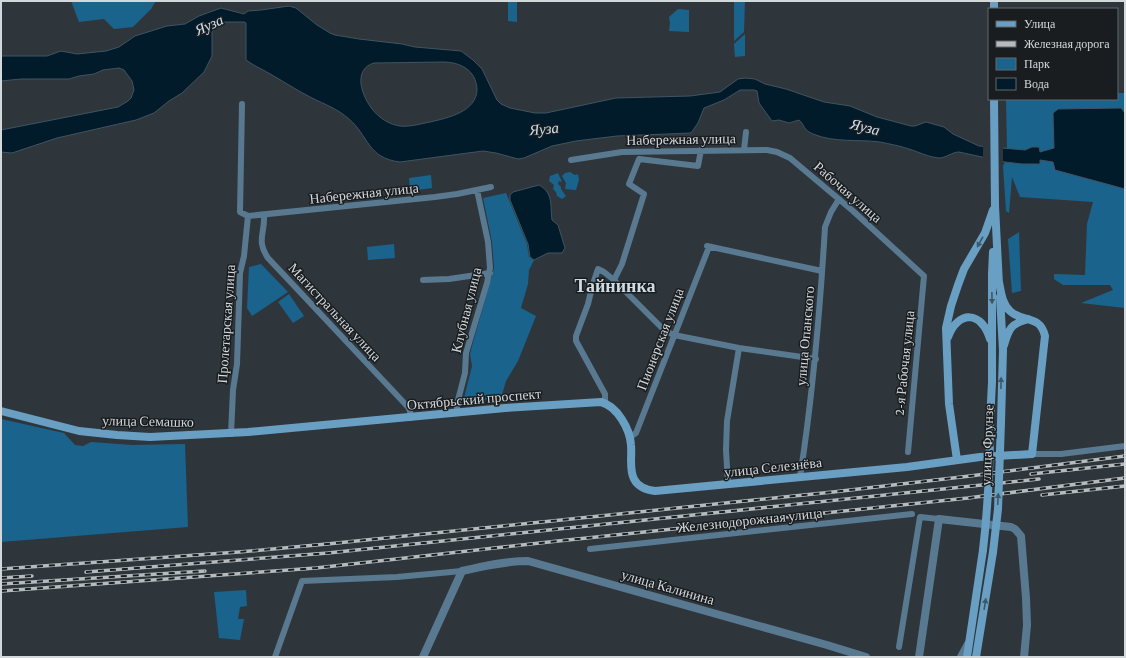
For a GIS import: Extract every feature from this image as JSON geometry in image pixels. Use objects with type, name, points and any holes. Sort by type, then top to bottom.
[{"type":"main road","name":"улица Фрунзе","points":[[976,657],[993,552],[998,509],[1001,422],[1003,350],[995,206],[993,140],[994,100]]},
{"type":"main road","points":[[957,460],[949,404],[946,328],[964,269],[985,233],[995,206]]},
{"type":"main road","name":"улица Фрунзе","points":[[967,657],[983,550],[990,476],[990,422],[993,349],[992,274],[996,231]]},
{"type":"main road","points":[[999,282],[1004,302],[1009,311],[1040,325],[1045,336],[1032,454]]},
{"type":"main road","points":[[947,340],[952,327],[957,321],[965,318],[974,318],[987,328],[993,349]]},
{"type":"main road","points":[[1003,350],[1007,334],[1011,327],[1018,322],[1029,319]]},
{"type":"main road","name":"Октябрьский проспект","points":[[248,432],[582,402],[605,403]]},
{"type":"main road","points":[[605,403],[616,411],[630,437]]},
{"type":"main road","name":"улица Семашко","points":[[1,411],[79,430],[114,435],[150,437],[248,432]]},
{"type":"main road","name":"улица Селезнёва","points":[[630,437],[632,474],[634,480],[642,488],[651,491],[907,467],[957,460],[1032,454]]},
{"type":"street","name":"Набережная улица","points":[[242,104],[240,212],[248,216],[264,216],[435,197],[491,187]]},
{"type":"street","points":[[744,150],[746,132]]},
{"type":"street","points":[[614,280],[622,264],[644,194],[629,184],[639,159],[698,166],[701,150]]},
{"type":"street","name":"Набережная улица","points":[[571,160],[622,152],[744,150]]},
{"type":"street","name":"Рабочая улица","points":[[744,150],[767,150],[785,155],[839,199],[924,276]]},
{"type":"street","name":"Клубная улица","points":[[456,413],[465,373],[466,353],[490,273],[488,242],[478,190]]},
{"type":"street","name":"улица Опанского","points":[[800,477],[807,435],[816,358],[825,227],[831,212],[839,199]]},
{"type":"street","name":"Пролетарская улица","points":[[231,434],[233,390],[237,364],[240,273],[244,256],[248,216]]},
{"type":"street","name":"Магистральная улица","points":[[264,216],[264,227],[261,241],[263,250],[268,258],[408,407],[411,418]]},
{"type":"street","name":"Пионерская улица","points":[[630,437],[636,433],[707,246],[822,271]]},
{"type":"street","points":[[605,403],[605,394],[576,338],[598,269],[614,280],[665,330],[674,335],[739,348],[816,358]]},
{"type":"street","points":[[423,280],[449,279],[490,273]]},
{"type":"street","name":"2-я Рабочая улица","points":[[908,452],[924,276]]},
{"type":"street","points":[[728,484],[726,450],[727,421],[739,348]]},
{"type":"street","points":[[1032,454],[1061,454],[1125,446]]},
{"type":"street","name":"Железнодорожная улица","points":[[590,549],[912,514]]},
{"type":"street","points":[[899,647],[920,517],[1011,527],[1016,529],[1021,536],[1026,598],[1027,625],[1024,657]]},
{"type":"street","points":[[919,657],[939,519]]},
{"type":"street","name":"улица Калинина","points":[[462,571],[496,564],[528,561],[827,645],[854,656],[866,657]]},
{"type":"street","points":[[275,657],[302,581],[397,577],[462,571],[423,657]]},
{"type":"street","points":[[961,657],[970,640]]},
{"type":"street","points":[[979,642],[979,657]]},
{"type":"green space","points":[[71,1],[156,1],[151,9],[133,27],[114,29],[104,19],[79,22]]},
{"type":"green space","points":[[508,1],[517,1],[517,22],[508,21]]},
{"type":"green space","points":[[734,1],[745,1],[744,32],[734,41]]},
{"type":"green space","points":[[678,9],[689,10],[689,32],[669,31],[669,17]]},
{"type":"green space","points":[[745,34],[745,56],[735,57],[734,44]]},
{"type":"green space","points":[[1118,93],[1125,93],[1125,113],[1120,108],[1053,113],[1054,149],[1040,152],[1039,147],[1032,147],[1025,150],[1007,149],[1006,100],[1118,100]]},
{"type":"green space","points":[[1040,160],[1053,162],[1055,170],[1125,189],[1125,308],[1081,303],[1113,290],[1110,285],[1063,285],[1054,279],[1054,274],[1085,275],[1087,224],[1093,202],[1020,197],[1012,177],[1009,213],[1006,211],[1003,166],[1005,162],[1022,164]]},
{"type":"green space","points":[[570,172],[575,175],[578,174],[579,180],[576,190],[565,189],[566,183],[562,176],[565,173]]},
{"type":"green space","points":[[558,173],[562,182],[559,181],[558,184],[566,196],[562,199],[557,196],[553,189],[554,185],[549,181],[550,176]]},
{"type":"green space","points":[[431,175],[432,188],[410,191],[409,178]]},
{"type":"green space","points":[[506,193],[527,244],[529,257],[534,260],[529,270],[528,284],[521,308],[536,316],[518,361],[506,381],[501,398],[463,402],[472,366],[470,354],[494,268],[492,242],[483,198]]},
{"type":"green space","points":[[1019,232],[1021,291],[1012,293],[1008,239]]},
{"type":"green space","points":[[394,244],[395,258],[368,260],[367,247]]},
{"type":"green space","points":[[261,264],[288,292],[252,316],[247,308],[249,267]]},
{"type":"green space","points":[[289,294],[304,316],[293,323],[278,302]]},
{"type":"green space","points":[[1,419],[64,433],[75,445],[83,446],[91,442],[132,445],[185,444],[188,527],[1,542]]},
{"type":"green space","points":[[246,590],[247,606],[240,607],[238,619],[244,619],[240,640],[219,638],[214,592]]},
{"type":"water","name":"Яуза","points":[[289,6],[296,8],[317,25],[335,35],[415,47],[461,51],[482,69],[497,100],[501,104],[510,108],[535,113],[546,113],[616,98],[690,96],[720,92],[738,79],[745,78],[755,79],[765,84],[786,89],[824,102],[850,106],[877,117],[911,126],[926,122],[944,127],[953,134],[979,146],[1025,150],[1032,147],[1039,147],[1040,152],[1054,148],[1053,113],[1058,109],[1121,108],[1125,113],[1125,189],[1055,170],[1053,162],[1040,160],[1040,164],[1022,164],[1005,162],[959,152],[939,158],[927,156],[913,150],[880,142],[838,140],[821,137],[807,131],[799,120],[789,123],[779,120],[772,121],[759,103],[757,91],[754,90],[740,90],[724,100],[704,108],[698,123],[691,133],[617,136],[576,141],[552,146],[524,158],[518,159],[483,151],[400,162],[389,160],[375,151],[356,126],[340,112],[302,93],[246,60],[246,23],[244,22],[224,22],[216,27],[212,32],[212,56],[204,72],[182,93],[154,113],[136,120],[57,138],[12,153],[1,152],[1,130],[118,107],[131,98],[134,90],[132,81],[124,70],[119,68],[103,70],[94,74],[69,79],[21,79],[1,81],[1,56],[47,56],[61,51],[77,54],[106,51],[119,47],[135,36],[167,26],[185,24],[199,16],[221,8],[244,14],[248,11]],"holes":[[[449,62],[466,68],[474,77],[476,82],[476,97],[472,103],[460,113],[411,126],[400,126],[385,121],[374,111],[365,98],[361,84],[361,76],[363,70],[374,63]]]},
{"type":"water","points":[[539,185],[544,188],[549,196],[552,220],[558,225],[565,248],[562,253],[548,253],[534,260],[530,257],[528,244],[510,200],[510,195],[513,192]]},
{"type":"pier","points":[[983,145],[1003,147],[1003,163],[983,159]]},
{"type":"railway","points":[[1,569],[239,552],[327,544],[833,492],[1125,456]]},
{"type":"railway","points":[[1031,474],[1125,464]]},
{"type":"railway","points":[[1,591],[316,568],[968,498],[1125,478]]},
{"type":"railway","points":[[86,572],[328,553],[1039,479]]},
{"type":"railway","points":[[1042,495],[1125,486]]},
{"type":"railway","points":[[1,584],[205,571]]},
{"type":"railway","points":[[1,578],[32,576]]},
{"type":"district","name":"Тайнинка","points":[[615,286]]}]
